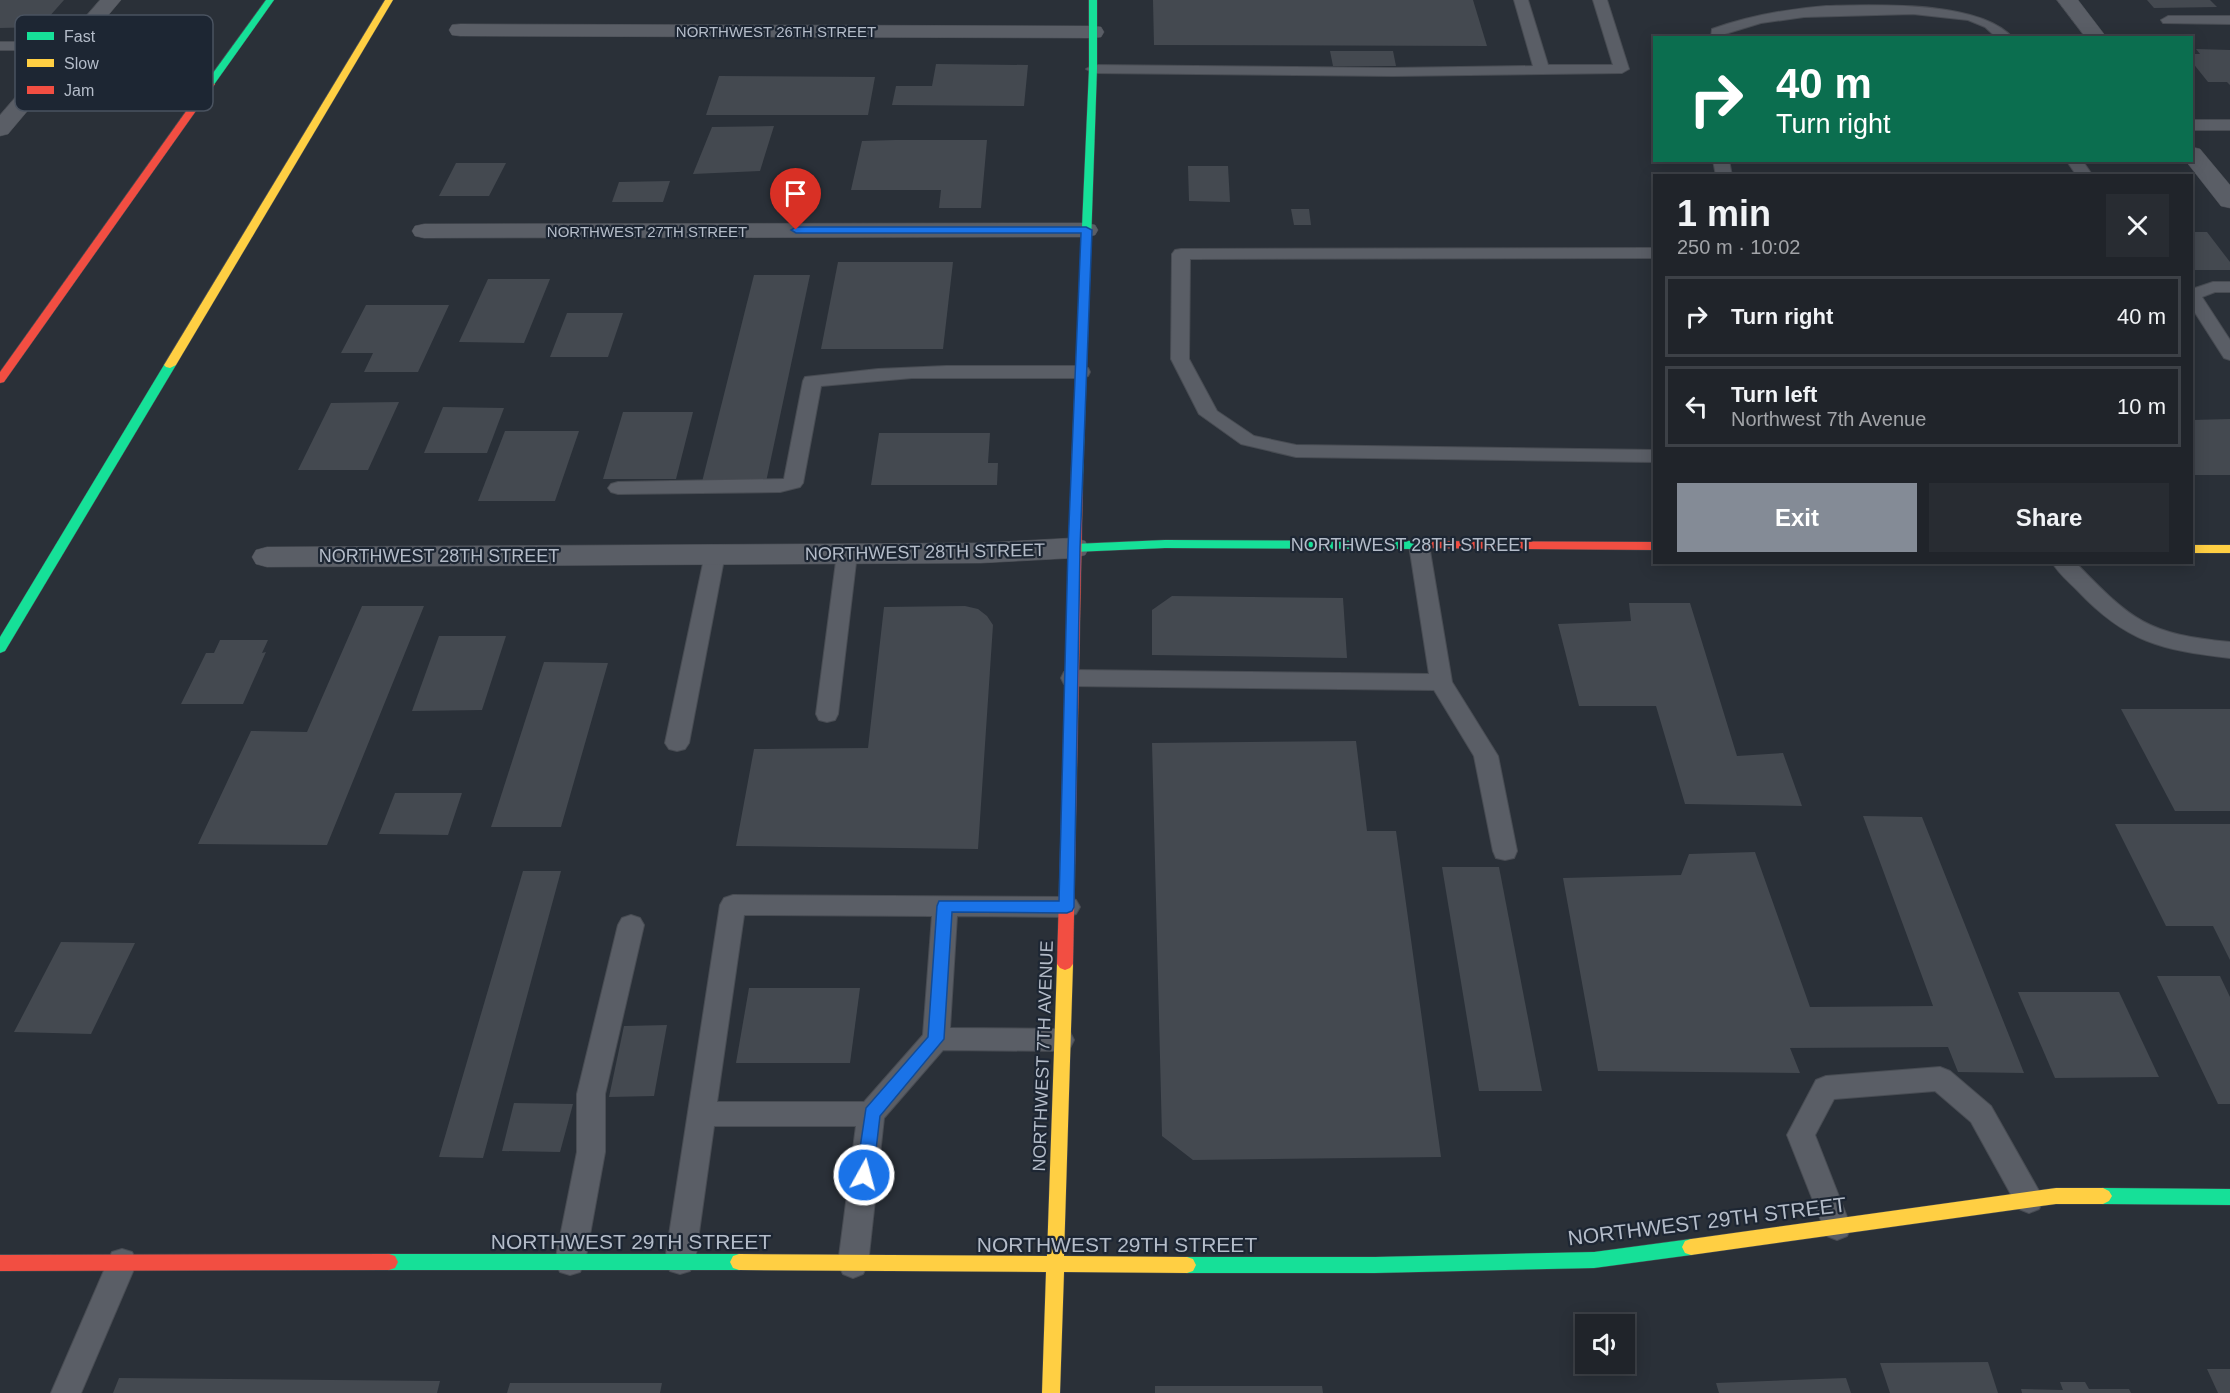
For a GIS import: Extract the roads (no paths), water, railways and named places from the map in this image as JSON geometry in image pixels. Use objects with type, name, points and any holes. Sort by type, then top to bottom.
[{"type":"main road","points":[[213,80],[270,0]]},
{"type":"main road","points":[[0,648],[389,0]]},
{"type":"main road","name":"NORTHWEST 7TH AVENUE","points":[[1051,1393],[1067,907],[1074,548],[1093,69],[1093,0]]},
{"type":"main road","points":[[0,380],[191,111]]},
{"type":"main road","name":"NORTHWEST 28TH STREET","points":[[1074,548],[1164,544],[1653,546]]},
{"type":"main road","points":[[2193,549],[2230,549]]},
{"type":"main road","name":"NORTHWEST 29TH STREET","points":[[0,1263],[680,1261],[854,1264],[1384,1265],[1594,1260],[2056,1196],[2230,1197]]},
{"type":"street","points":[[98,15],[111,0]]},
{"type":"street","points":[[2067,0],[2095,36]]},
{"type":"street","name":"NORTHWEST 26TH STREET","points":[[460,30],[1093,32]]},
{"type":"street","points":[[0,129],[15,111]]},
{"type":"street","points":[[2193,155],[2226,191]]},
{"type":"street","name":"NORTHWEST 27TH STREET","points":[[424,231],[1086,230]]},
{"type":"street","name":"NORTHWEST 28TH STREET","points":[[267,557],[981,553],[1074,548]]},
{"type":"lane","points":[[1521,0],[1542,70]]},
{"type":"lane","points":[[1093,69],[1393,72],[1622,69],[1600,0]]},
{"type":"lane","points":[[1718,36],[1717,32],[1739,23],[1789,12],[1840,9],[1929,10],[1973,16],[1996,28],[2004,36]]},
{"type":"lane","points":[[2168,20],[2230,20]]},
{"type":"lane","points":[[2193,125],[2230,125]]},
{"type":"lane","points":[[1653,253],[1180,254],[1180,359],[1209,414],[1248,440],[1296,451],[1653,456]]},
{"type":"lane","points":[[2193,295],[2213,287],[2230,287]]},
{"type":"lane","points":[[2193,297],[2230,354]]},
{"type":"lane","points":[[618,488],[780,486],[793,483],[812,381],[845,377],[976,372],[1081,372]]},
{"type":"lane","points":[[1419,545],[1441,682],[1486,756],[1505,851]]},
{"type":"lane","points":[[677,743],[715,554]]},
{"type":"lane","points":[[827,714],[847,554]]},
{"type":"lane","points":[[2064,564],[2105,606],[2132,626],[2188,646],[2230,650]]},
{"type":"lane","points":[[1071,678],[1441,682]]},
{"type":"lane","points":[[680,1261],[733,905],[1067,907]]},
{"type":"lane","points":[[854,1264],[872,1114],[936,1039],[945,906]]},
{"type":"lane","points":[[570,1262],[591,1152],[591,1094],[631,925]]},
{"type":"lane","points":[[936,1039],[1061,1040]]},
{"type":"lane","points":[[1837,1227],[1801,1136],[1826,1088],[1940,1079],[1981,1114],[2029,1200]]},
{"type":"lane","points":[[702,1114],[872,1114]]},
{"type":"lane","points":[[66,1393],[122,1262]]}]
